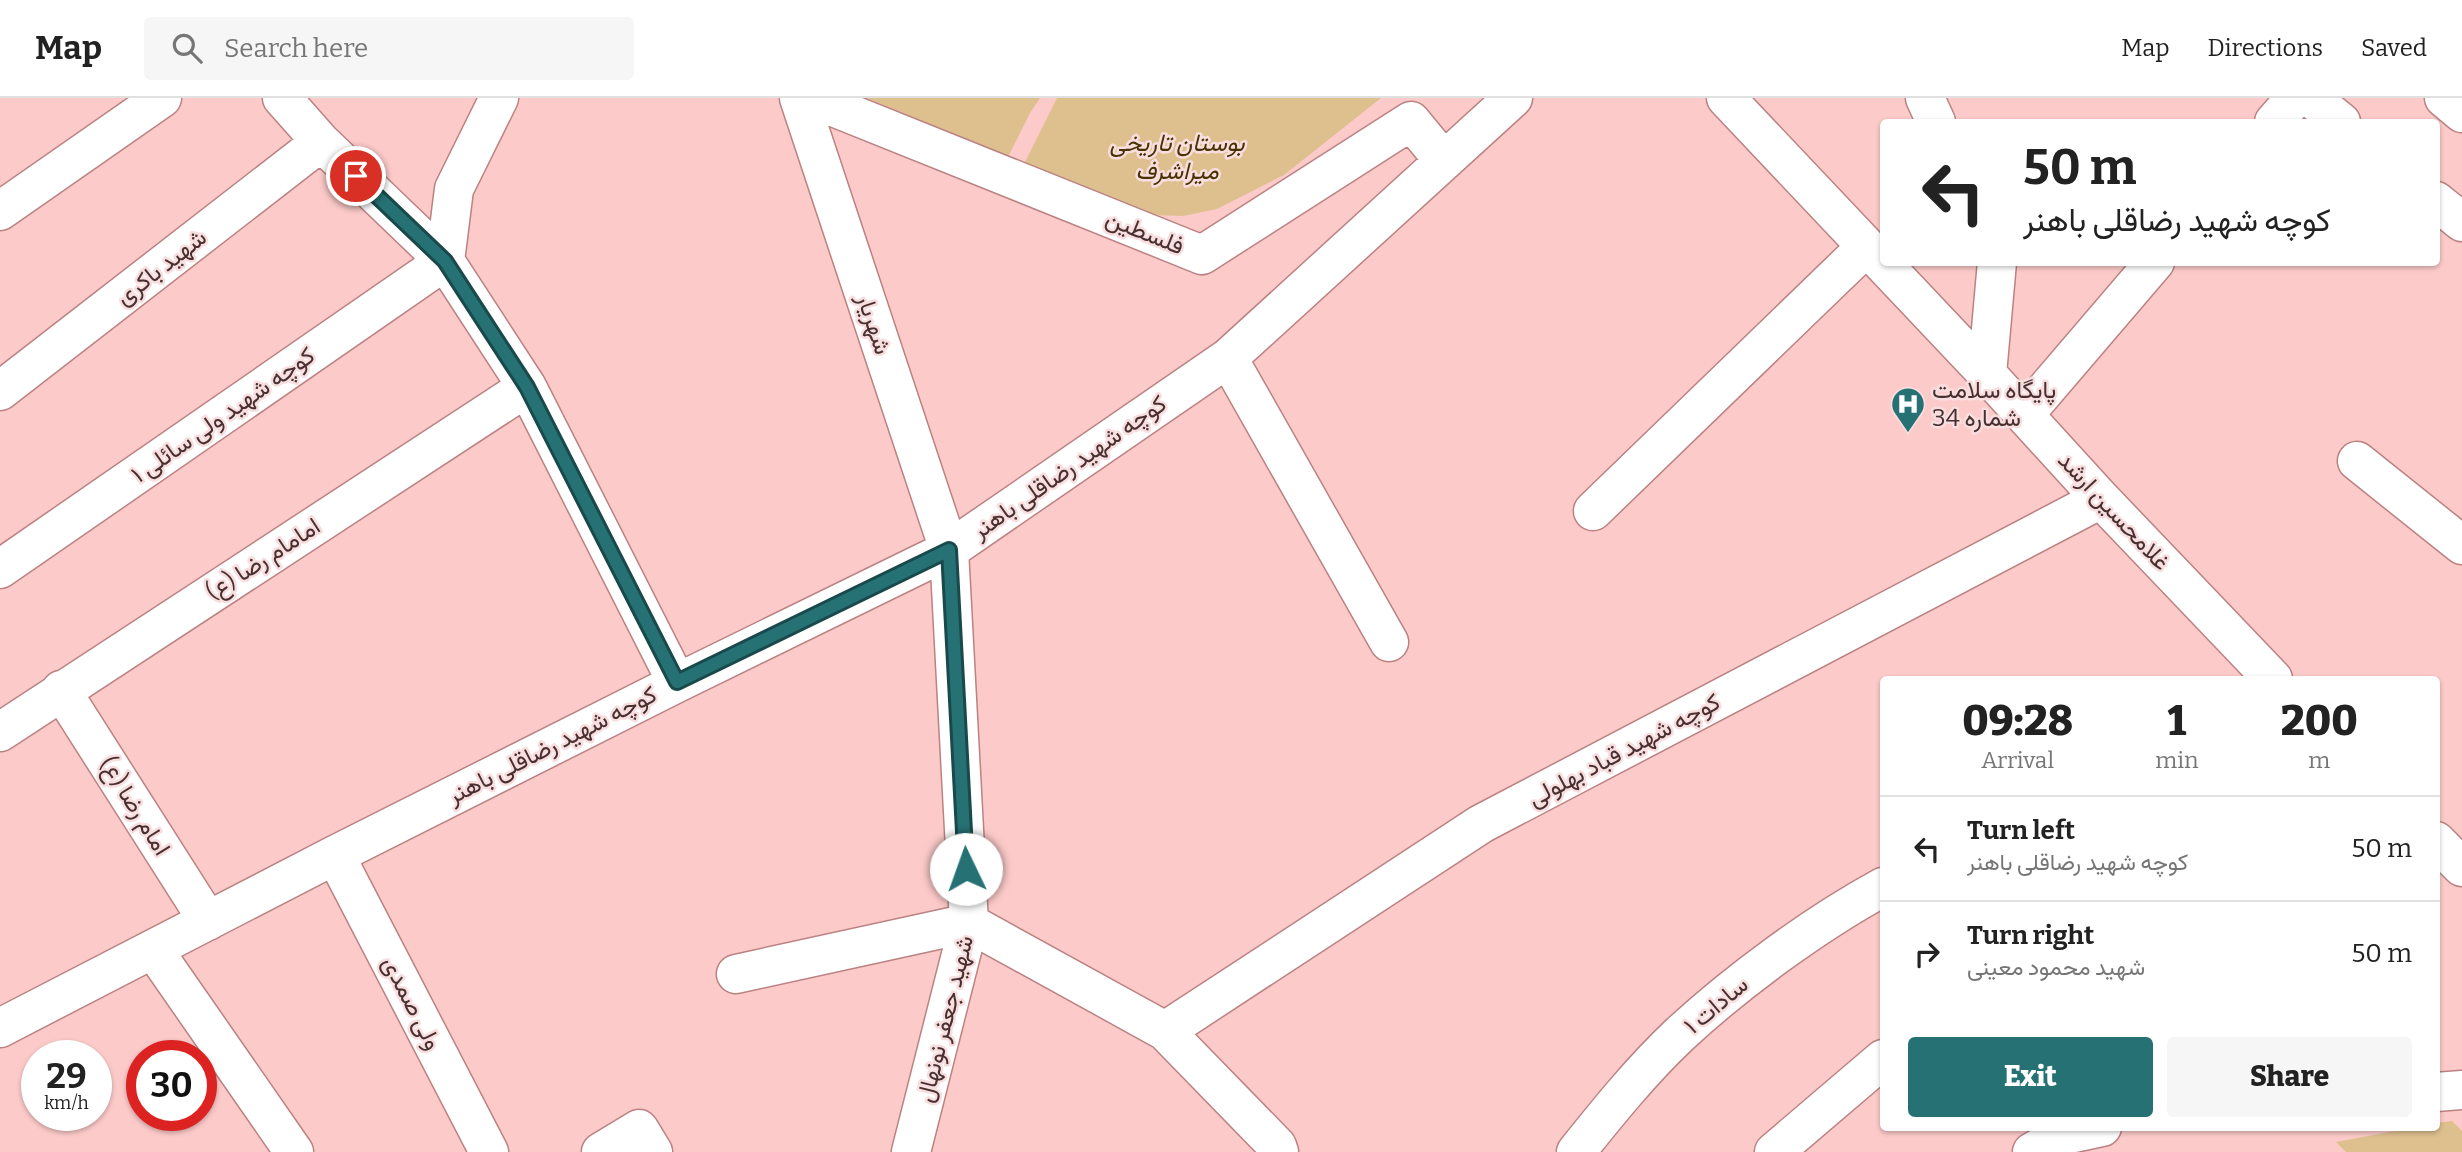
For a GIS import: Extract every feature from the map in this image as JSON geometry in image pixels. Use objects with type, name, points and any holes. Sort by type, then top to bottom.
[{"type":"street","points":[[0,211],[162,98]]},
{"type":"street","points":[[282,98],[321,142],[445,261],[527,387],[677,682]]},
{"type":"street","points":[[445,261],[454,189],[499,98]]},
{"type":"street","name":"شهریار","points":[[799,98],[949,550]]},
{"type":"street","name":"فلسطین","points":[[811,98],[1202,255],[1411,121],[1444,161]]},
{"type":"street","name":"کوچه شهید رضاقلی باهنر","points":[[0,1028],[677,682],[949,550],[1228,358],[1513,98]]},
{"type":"street","name":"غلامحسین ارشد","points":[[1726,98],[1880,262]]},
{"type":"street","points":[[1925,98],[1935,119]]},
{"type":"street","points":[[2277,119],[2295,98]]},
{"type":"street","points":[[2311,98],[2337,119]]},
{"type":"street","points":[[2444,98],[2462,113]]},
{"type":"street","name":"شهید باکری","points":[[0,391],[321,142]]},
{"type":"street","points":[[2440,204],[2462,222]]},
{"type":"street","points":[[1592,511],[1866,247]]},
{"type":"street","name":"کوچه شهید ولی سائلی ۱","points":[[0,569],[445,261]]},
{"type":"street","name":"غلامحسین ارشد","points":[[1884,266],[2025,414],[2263,676]]},
{"type":"street","points":[[1987,374],[1997,266]]},
{"type":"street","points":[[2025,414],[2152,266]]},
{"type":"street","points":[[1228,358],[1389,642]]},
{"type":"street","name":"امامام رضا (ع)","points":[[0,732],[527,387]]},
{"type":"street","points":[[2357,461],[2462,545]]},
{"type":"street","name":"کوچه شهید قباد بهلولی","points":[[1165,1031],[1481,824],[2101,499]]},
{"type":"street","name":"شهید جعفر نونهال","points":[[911,1152],[969,923],[949,550]]},
{"type":"street","name":"امام رضا (ع)","points":[[61,690],[208,921]]},
{"type":"street","points":[[2440,845],[2462,867]]},
{"type":"street","name":"ولی صمدی","points":[[335,855],[489,1152]]},
{"type":"street","points":[[2440,883],[2462,880]]},
{"type":"street","name":"سادات ۱","points":[[1576,1152],[1620,1098],[1679,1035],[1753,974],[1852,904],[1880,889]]},
{"type":"street","points":[[736,974],[969,923],[1165,1031],[1278,1146],[1279,1152]]},
{"type":"street","points":[[153,949],[294,1152]]},
{"type":"street","points":[[1774,1152],[1880,1062]]},
{"type":"street","points":[[2440,1092],[2462,1090]]},
{"type":"street","points":[[601,1152],[639,1129],[653,1152]]},
{"type":"street","points":[[2032,1152],[2060,1136],[2083,1131]]},
{"type":"green space","points":[[867,98],[1040,98],[1008,157]]},
{"type":"green space","name":"بوستان تاریخی میراشرف","points":[[1057,98],[1381,98],[1284,175],[1217,209],[1183,216],[1151,215],[1024,164]]},
{"type":"green space","points":[[2452,1121],[2462,1131],[2462,1152],[2346,1152],[2336,1142],[2395,1131],[2440,1131],[2440,1122]]},
{"type":"place","name":"پایگاه سلامت شماره 34","points":[[1908,434]]},
{"type":"route","points":[[356,176],[445,261],[527,387],[677,682],[949,550],[966,869]]}]
